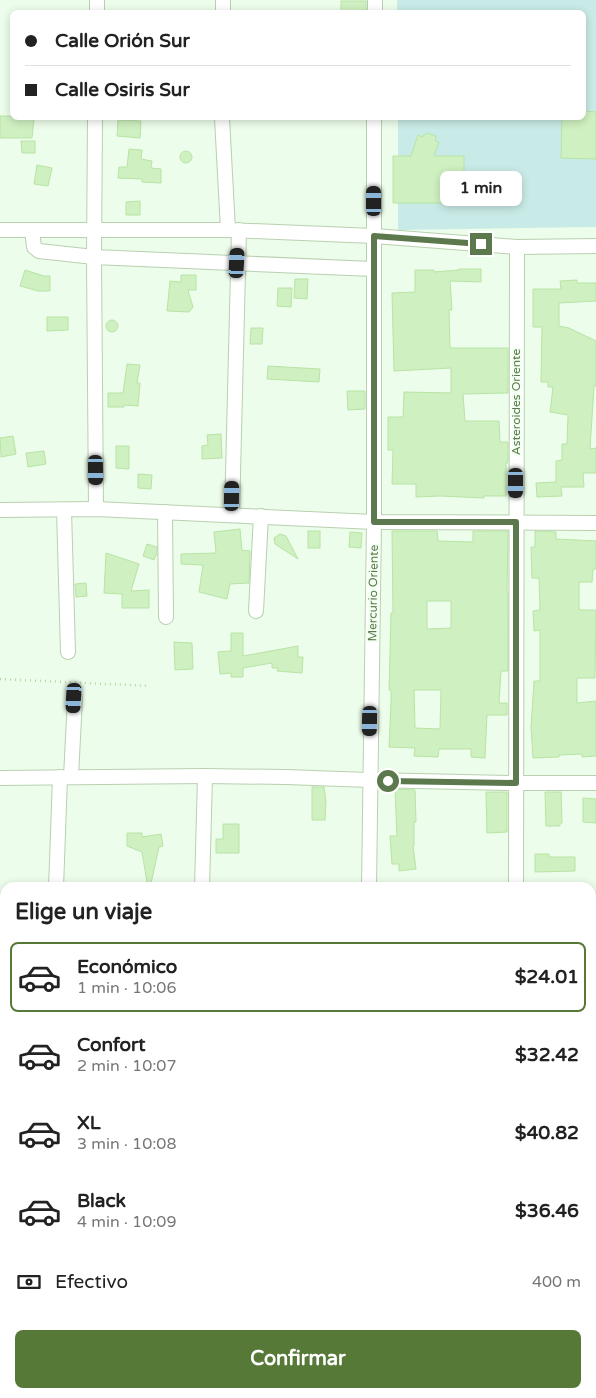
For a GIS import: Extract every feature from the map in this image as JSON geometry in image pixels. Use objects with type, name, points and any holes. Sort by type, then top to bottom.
[{"type":"street","points":[[95,120],[96,509]]},
{"type":"street","points":[[222,120],[237,263],[232,515]]},
{"type":"street","name":"Mercurio Oriente","points":[[369,882],[374,522],[374,120]]},
{"type":"street","points":[[0,230],[233,230],[374,236],[517,247],[596,246]]},
{"type":"street","points":[[32,230],[34,247],[39,251],[94,257],[373,269]]},
{"type":"street","name":"Asteroides Oriente","points":[[516,882],[517,247]]},
{"type":"street","points":[[0,510],[96,509],[374,522],[596,523]]},
{"type":"street","points":[[64,510],[68,652]]},
{"type":"street","points":[[165,512],[166,617]]},
{"type":"street","points":[[256,611],[261,516]]},
{"type":"street","points":[[56,882],[74,698]]},
{"type":"street","points":[[202,882],[204,776]]},
{"type":"street","points":[[0,778],[204,776],[596,783]]},
{"type":"shaded area","points":[[397,0],[596,0],[596,227],[398,230],[398,120],[586,120],[586,10],[397,10]]},
{"type":"building","points":[[341,1],[366,1],[366,10],[341,10]]},
{"type":"building","points":[[586,111],[596,112],[596,159],[561,158],[562,120],[586,120]]},
{"type":"building","points":[[0,116],[10,116],[10,120],[34,120],[32,138],[0,138]]},
{"type":"building","points":[[118,120],[141,121],[140,138],[117,136]]},
{"type":"building","points":[[427,133],[436,136],[435,141],[439,142],[434,156],[464,156],[464,203],[393,203],[393,156],[411,156],[418,135],[422,137]]},
{"type":"building","points":[[21,141],[35,141],[35,153],[22,153]]},
{"type":"building","points":[[129,149],[142,150],[141,159],[152,161],[151,168],[161,169],[161,183],[142,182],[142,179],[118,178],[119,167],[127,167]]},
{"type":"building","points":[[188,151],[191,152],[191,162],[184,163],[181,162],[180,155],[181,152]]},
{"type":"building","points":[[37,165],[52,168],[48,186],[34,184]]},
{"type":"building","points":[[140,201],[140,215],[126,215],[126,202]]},
{"type":"building","points":[[481,269],[481,282],[450,281],[452,310],[449,310],[450,348],[508,348],[508,393],[463,394],[465,421],[499,421],[500,442],[508,442],[506,496],[484,496],[484,498],[416,497],[416,484],[392,484],[393,450],[388,450],[388,417],[403,417],[404,392],[451,393],[451,368],[394,371],[392,293],[415,292],[415,270],[434,270],[434,272]]},
{"type":"building","points":[[25,270],[50,276],[50,291],[38,291],[20,286]]},
{"type":"building","points":[[181,275],[196,275],[196,290],[188,290],[193,307],[189,312],[167,311],[170,281],[181,282]]},
{"type":"building","points":[[295,279],[308,279],[307,299],[294,298]]},
{"type":"building","points":[[577,280],[577,283],[596,283],[596,301],[559,303],[559,326],[569,328],[596,341],[596,386],[594,386],[590,449],[596,448],[596,473],[583,473],[584,487],[561,487],[562,496],[537,497],[536,483],[556,482],[556,461],[562,460],[562,444],[567,444],[568,415],[550,412],[553,387],[548,387],[548,382],[541,382],[542,327],[533,327],[533,289],[561,289],[560,281]]},
{"type":"building","points":[[278,288],[292,288],[291,307],[277,306]]},
{"type":"building","points":[[47,317],[68,317],[68,330],[47,331]]},
{"type":"building","points":[[110,320],[114,320],[118,326],[114,332],[110,332],[106,328],[106,324]]},
{"type":"building","points":[[251,328],[263,328],[262,344],[250,344]]},
{"type":"building","points":[[127,364],[140,365],[137,383],[140,383],[138,406],[108,407],[108,393],[123,393]]},
{"type":"building","points":[[268,366],[320,369],[319,382],[267,379]]},
{"type":"building","points":[[347,391],[365,391],[365,409],[348,410]]},
{"type":"building","points":[[221,434],[222,458],[202,459],[202,446],[208,445],[207,435]]},
{"type":"building","points":[[13,436],[16,454],[1,457],[0,438]]},
{"type":"building","points":[[116,446],[129,446],[129,469],[116,468]]},
{"type":"building","points":[[44,451],[46,464],[28,467],[26,453]]},
{"type":"building","points":[[138,474],[152,475],[151,489],[138,488]]},
{"type":"building","points":[[240,529],[242,550],[250,551],[249,583],[230,584],[227,599],[199,592],[203,565],[181,564],[181,554],[216,553],[214,532]]},
{"type":"building","points":[[308,531],[320,531],[320,548],[308,548]]},
{"type":"building","points":[[392,531],[437,531],[438,541],[473,542],[473,531],[508,531],[508,671],[501,671],[499,703],[507,703],[507,715],[487,715],[485,758],[471,757],[471,749],[439,749],[438,757],[414,756],[415,748],[389,747],[391,613],[393,613]],"holes":[[[427,601],[451,601],[451,628],[427,629]],[[414,690],[441,690],[440,729],[415,728]]]},
{"type":"building","points":[[535,531],[556,532],[556,539],[596,541],[596,569],[593,569],[592,582],[579,582],[579,609],[596,610],[595,678],[577,678],[577,703],[596,701],[596,756],[582,757],[582,754],[533,758],[531,727],[534,681],[540,681],[540,630],[534,631],[533,611],[540,610],[539,578],[532,578],[531,547],[535,547]]},
{"type":"building","points":[[350,532],[362,533],[361,548],[349,547]]},
{"type":"building","points":[[280,534],[286,536],[298,559],[275,544],[274,538]]},
{"type":"building","points":[[147,544],[157,547],[154,560],[143,556]]},
{"type":"building","points":[[106,553],[139,564],[131,591],[149,590],[149,608],[122,608],[122,594],[104,593]]},
{"type":"building","points":[[86,583],[87,596],[76,597],[75,584]]},
{"type":"building","points":[[231,633],[243,633],[243,656],[298,646],[298,657],[303,657],[302,673],[277,671],[278,668],[272,668],[272,663],[243,668],[243,677],[231,677],[231,673],[220,674],[218,652],[231,651]]},
{"type":"building","points":[[174,642],[192,643],[193,669],[175,670]]},
{"type":"building","points":[[312,787],[324,787],[326,801],[325,820],[312,820]]},
{"type":"building","points":[[395,789],[415,790],[416,822],[414,822],[413,846],[416,869],[399,871],[399,864],[392,864],[390,836],[397,836]]},
{"type":"building","points":[[486,792],[507,792],[507,832],[487,833]]},
{"type":"building","points":[[545,792],[561,792],[562,823],[560,823],[560,826],[546,826]]},
{"type":"building","points":[[583,798],[596,799],[596,823],[583,822]]},
{"type":"building","points":[[223,824],[239,824],[239,853],[216,853],[216,839],[223,839]]},
{"type":"building","points":[[127,833],[142,833],[142,837],[161,834],[163,846],[159,847],[151,882],[147,882],[142,852],[127,846]]},
{"type":"building","points":[[535,854],[549,854],[549,857],[575,857],[575,871],[535,872]]},
{"type":"route","points":[[388,781],[516,783],[516,522],[374,522],[374,236],[481,244]]}]
